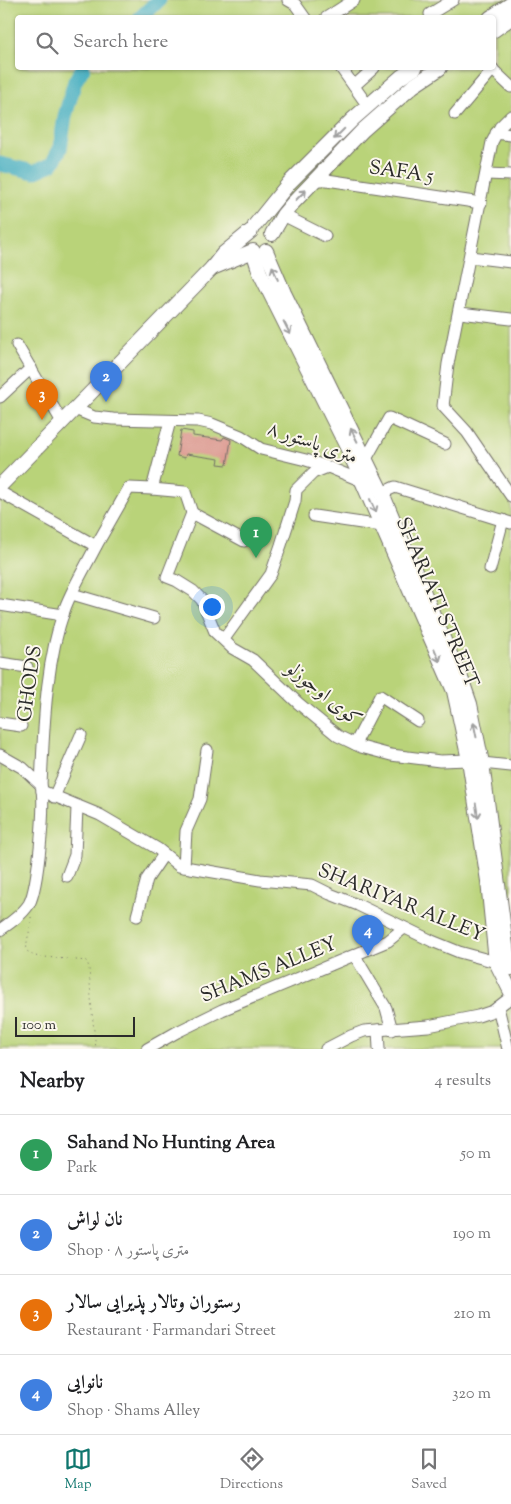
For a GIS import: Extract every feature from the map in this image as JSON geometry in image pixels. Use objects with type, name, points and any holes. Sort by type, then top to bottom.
[{"type":"main road","points":[[494,15],[511,4]]},
{"type":"main road","points":[[496,29],[511,18]]},
{"type":"main road","points":[[253,228],[289,183],[368,106],[401,76],[412,70]]},
{"type":"main road","points":[[212,268],[260,251],[283,215],[363,130],[414,86],[437,70]]},
{"type":"main road","points":[[353,120],[363,130]]},
{"type":"main road","points":[[0,486],[212,268],[222,254],[259,223],[267,224],[272,234]]},
{"type":"main road","name":"SHARIATI STREET","points":[[253,228],[250,243],[260,251],[382,526],[442,636],[470,704],[496,962],[511,994]]},
{"type":"main road","name":"SHARIATI STREET","points":[[278,295],[366,459],[382,493],[416,589]]},
{"type":"main road","name":"SHARIATI STREET","points":[[476,761],[508,960],[511,968]]},
{"type":"street","points":[[290,0],[302,15]]},
{"type":"street","points":[[331,15],[354,0]]},
{"type":"street","points":[[430,15],[448,1]]},
{"type":"street","points":[[342,70],[368,106]]},
{"type":"street","points":[[354,86],[372,70]]},
{"type":"street","points":[[455,114],[490,70]]},
{"type":"street","points":[[494,70],[511,87]]},
{"type":"street","points":[[511,116],[496,133],[492,142],[460,313],[448,364],[443,406],[467,432],[511,496]]},
{"type":"street","points":[[496,133],[511,135]]},
{"type":"street","points":[[487,174],[511,175]]},
{"type":"street","name":"SAFA 5","points":[[315,180],[327,180],[481,203]]},
{"type":"street","points":[[283,215],[325,236]]},
{"type":"street","points":[[470,257],[511,262]]},
{"type":"street","points":[[460,313],[511,319]]},
{"type":"street","points":[[16,345],[62,422]]},
{"type":"street","points":[[0,397],[31,368]]},
{"type":"street","name":"۸ متری پاستور","points":[[75,409],[94,417],[198,421],[212,424],[241,436],[261,449],[328,467],[362,481]]},
{"type":"street","points":[[366,459],[389,418],[445,444]]},
{"type":"street","points":[[170,421],[152,489],[185,492],[192,513],[244,541]]},
{"type":"street","points":[[224,640],[270,574],[284,536],[296,490],[314,473],[328,467]]},
{"type":"street","points":[[382,493],[395,487],[507,521],[490,569]]},
{"type":"street","name":"GHODS","points":[[0,930],[14,920],[29,904],[36,879],[44,726],[54,644],[63,615],[96,546],[129,488],[152,489]]},
{"type":"street","points":[[0,492],[96,546]]},
{"type":"street","name":"کوی اوجوزلو","points":[[192,513],[167,576],[193,591],[202,600],[215,632],[232,648],[253,660],[298,703],[338,736],[355,744],[391,755],[440,761],[476,761],[511,766]]},
{"type":"street","points":[[314,516],[382,526]]},
{"type":"street","points":[[72,594],[154,618]]},
{"type":"street","points":[[0,605],[63,615]]},
{"type":"street","points":[[0,663],[27,668]]},
{"type":"street","points":[[355,744],[380,696],[418,721]]},
{"type":"street","points":[[0,723],[21,726]]},
{"type":"street","points":[[54,797],[81,735]]},
{"type":"street","points":[[184,867],[186,831],[200,799],[207,750]]},
{"type":"street","name":"SHARIYAR ALLEY","points":[[0,755],[23,768],[42,788],[54,797],[100,815],[164,854],[179,866],[260,880],[312,885],[358,904],[404,928],[459,952],[496,962]]},
{"type":"street","points":[[68,876],[75,855],[77,807]]},
{"type":"street","points":[[136,916],[147,879],[164,854]]},
{"type":"street","name":"SHAMS ALLEY","points":[[147,1049],[222,1010],[388,941],[404,928]]},
{"type":"street","points":[[355,956],[386,1008],[392,1030]]},
{"type":"street","points":[[326,1049],[364,1031],[428,1026],[478,1016],[493,1011],[511,994]]},
{"type":"street","points":[[498,1007],[508,1049]]},
{"type":"street","points":[[378,1030],[379,1049]]},
{"type":"path","points":[[29,904],[31,931],[26,947],[27,952],[34,956],[87,961],[96,1049]]},
{"type":"green space","points":[[0,0],[511,0],[511,1049],[0,1049]]},
{"type":"building","points":[[181,430],[193,432],[193,436],[222,440],[224,437],[231,440],[227,465],[218,464],[219,459],[186,454],[185,458],[177,456]]},
{"type":"waterway","points":[[143,15],[159,0]]},
{"type":"waterway","points":[[0,164],[34,172],[52,164],[60,149],[65,116],[75,81],[82,70]]},
{"type":"place","name":"نان لواش","points":[[106,402]]},
{"type":"place","name":"رستوران وتالار پذیرایی سالار","points":[[42,420]]},
{"type":"place","name":"Sahand No Hunting Area","points":[[256,558]]},
{"type":"place","name":"نانوایی","points":[[368,956]]}]
